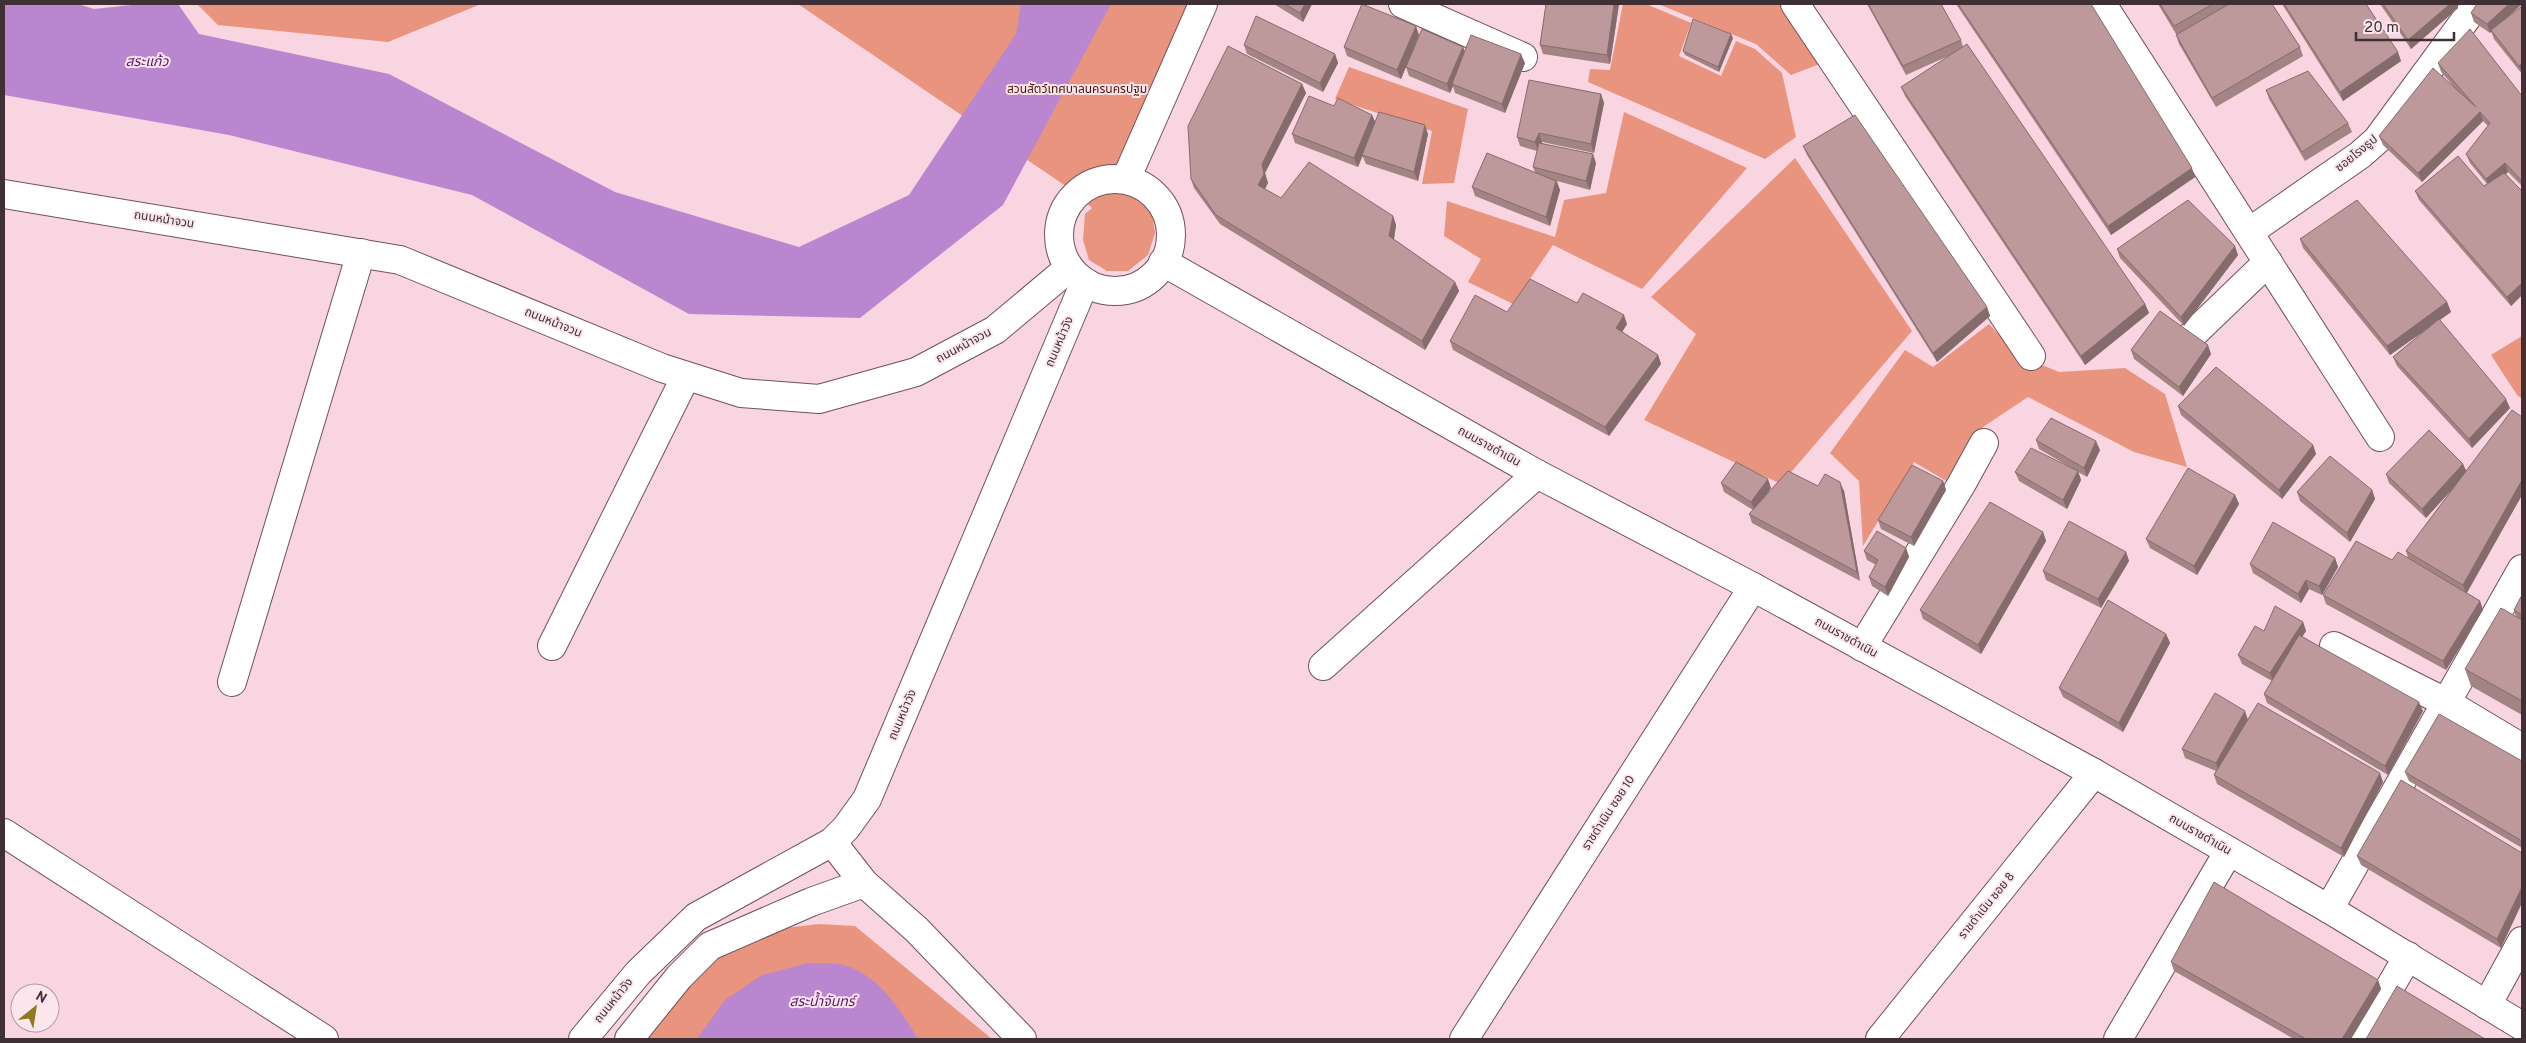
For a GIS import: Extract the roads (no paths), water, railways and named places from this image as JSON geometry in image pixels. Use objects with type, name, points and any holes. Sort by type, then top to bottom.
[{"type":"street","points":[[1126,179],[1203,4]]},
{"type":"street","points":[[1403,4],[1523,57]]},
{"type":"street","points":[[1795,4],[2031,356]]},
{"type":"street","points":[[2102,4],[2380,437]]},
{"type":"street","name":"ซอยโรงธูป","points":[[2249,232],[2360,155],[2377,140],[2477,4]]},
{"type":"street","points":[[1110,179],[1126,179],[1142,186],[1156,197],[1166,211],[1171,228],[1170,246],[1163,262],[1152,276],[1138,286],[1120,290],[1102,289],[1077,275],[1061,251],[1058,234],[1062,217],[1070,201],[1081,190],[1095,182],[1110,179]]},
{"type":"street","name":"ถนนหน้าจวน","points":[[4,194],[400,260],[662,368],[741,394],[819,399],[907,374],[995,330],[1077,275]]},
{"type":"street","points":[[232,682],[362,253]]},
{"type":"street","name":"ถนนราชดำเนิน","points":[[1163,262],[1537,474],[1753,587],[2094,773],[2329,909],[2522,1026]]},
{"type":"street","points":[[2192,335],[2268,262]]},
{"type":"street","name":"ถนนหน้าวัง","points":[[583,1039],[638,973],[696,917],[832,842],[846,828],[867,799],[1077,275]]},
{"type":"street","points":[[552,646],[686,376]]},
{"type":"street","points":[[1862,647],[1961,485],[1984,443]]},
{"type":"street","points":[[1323,666],[1537,474]]},
{"type":"street","points":[[2329,909],[2522,568]]},
{"type":"street","name":"ราชดำเนิน ซอย 10","points":[[1464,1039],[1753,587]]},
{"type":"street","points":[[2334,646],[2447,702],[2522,748]]},
{"type":"street","name":"ราชดำเนิน ซอย 8","points":[[1880,1039],[2094,773]]},
{"type":"street","points":[[4,834],[324,1039]]},
{"type":"street","points":[[832,842],[864,883],[917,930],[1022,1039]]},
{"type":"street","points":[[2118,1039],[2229,851]]},
{"type":"street","points":[[629,1039],[679,977],[710,946],[811,902],[864,883]]},
{"type":"street","points":[[2487,1004],[2522,940]]},
{"type":"street","points":[[2360,1039],[2408,956]]},
{"type":"water","name":"สระแก้ว","points":[[4,4],[78,4],[94,9],[141,4],[178,4],[199,34],[389,74],[615,192],[799,247],[909,195],[1016,34],[1021,4],[1111,4],[1003,205],[860,318],[689,314],[472,195],[229,135],[4,95]]},
{"type":"water","name":"สระน้ำจันทร์","points":[[808,963],[843,965],[859,971],[870,978],[897,1006],[918,1039],[697,1039],[725,1000],[762,975]]},
{"type":"park label","name":"สวนสัตว์เทศบาลนครนครปฐม","points":[[1077,90]]}]
